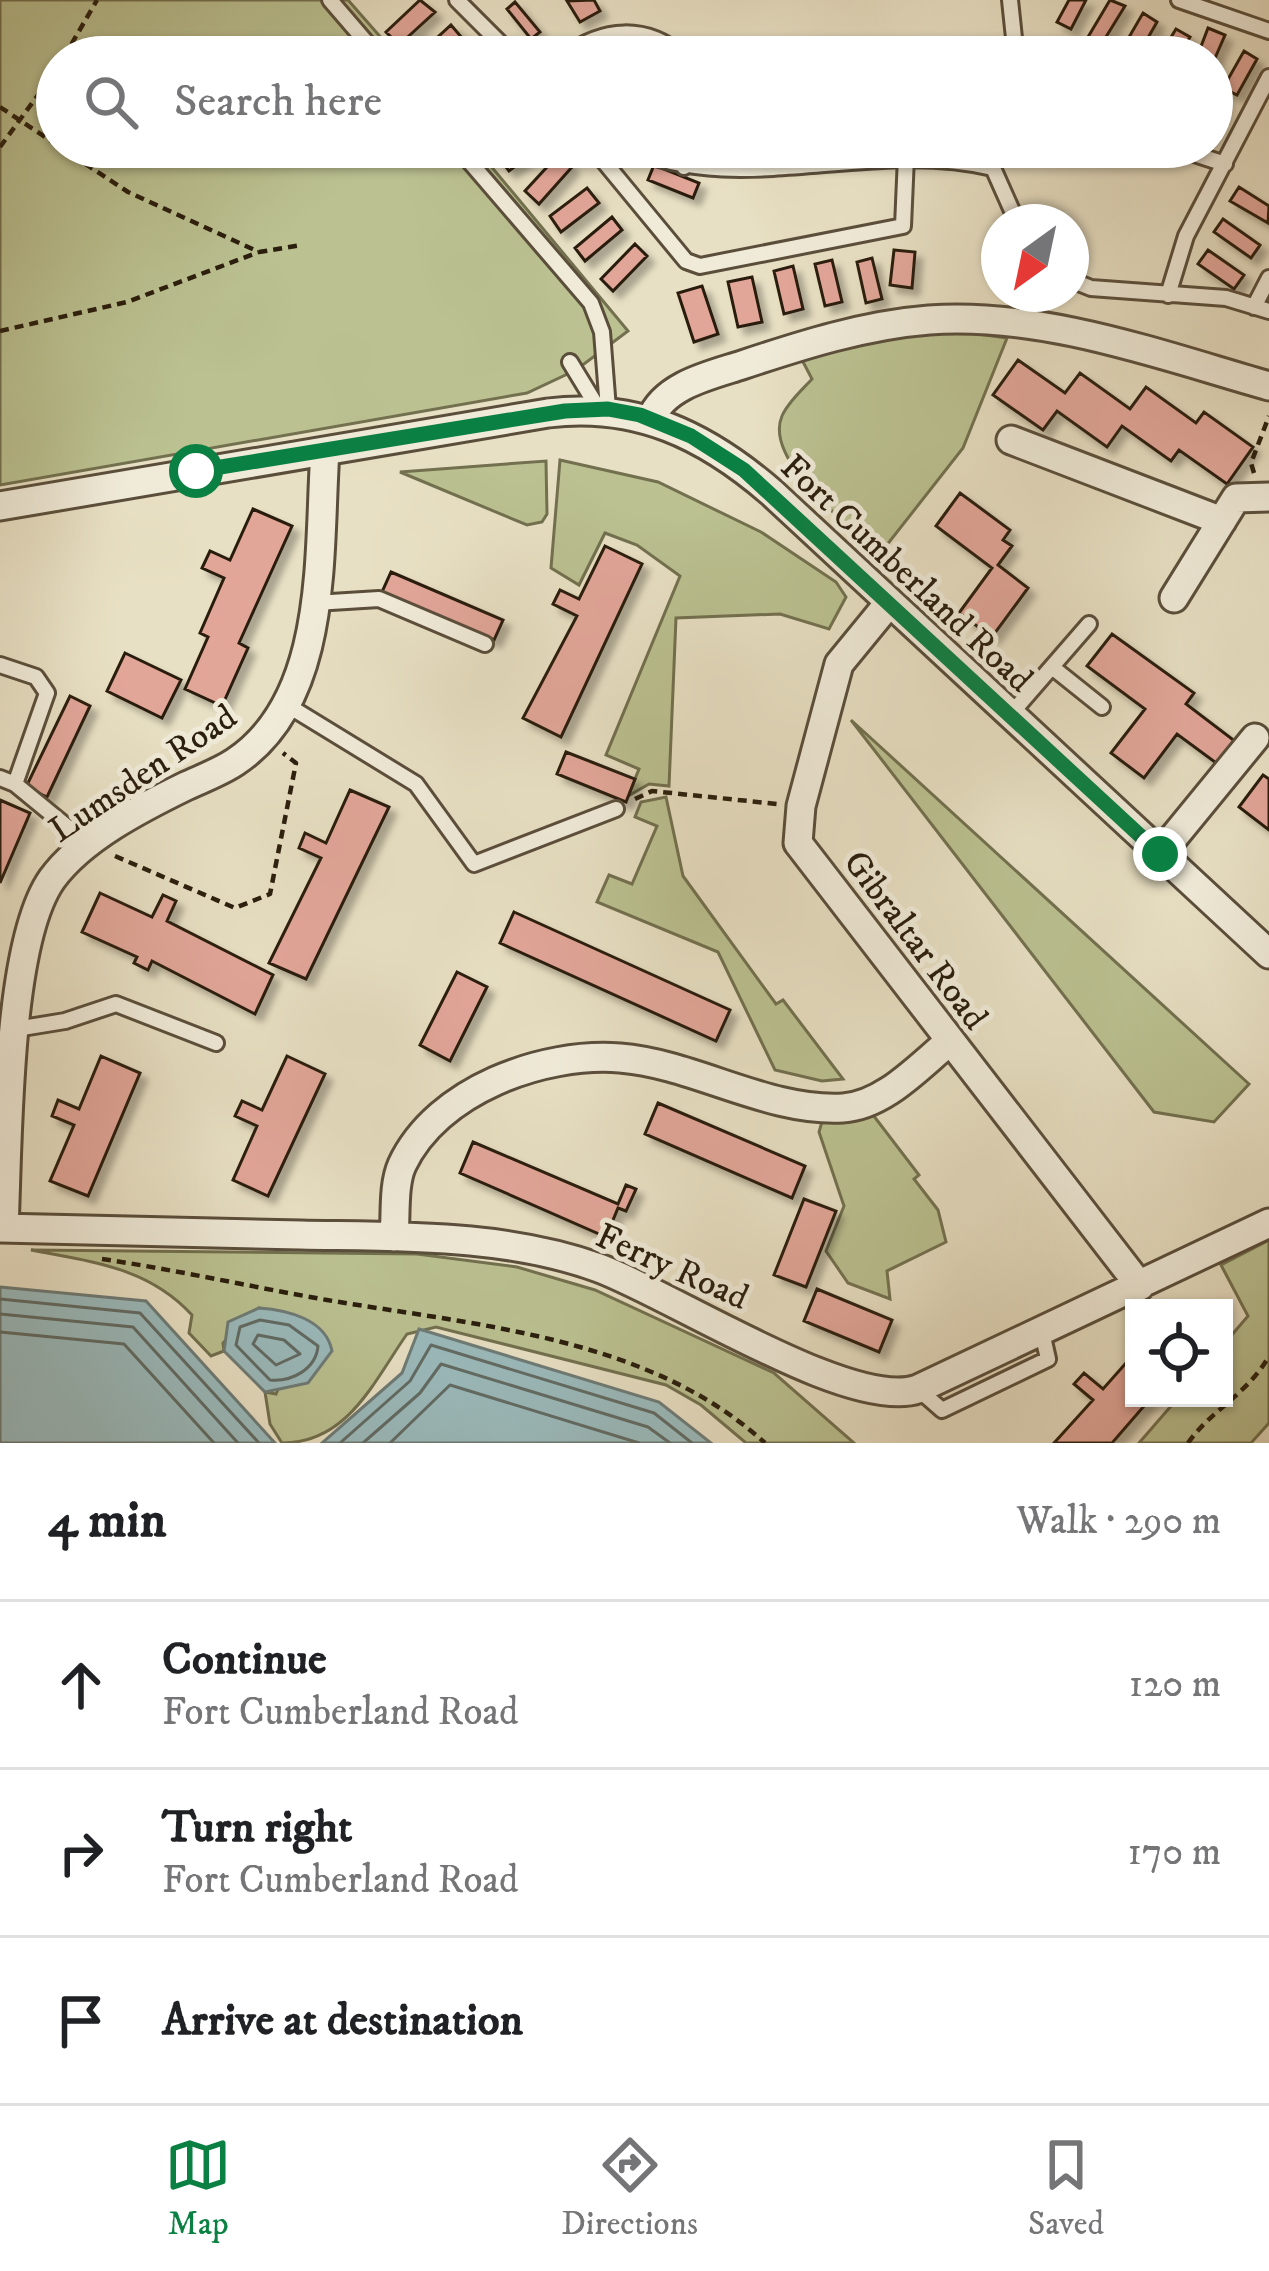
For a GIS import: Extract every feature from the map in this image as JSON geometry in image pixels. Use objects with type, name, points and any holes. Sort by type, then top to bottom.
[{"type":"street","points":[[651,419],[666,398],[721,372],[829,338],[941,320],[1070,332],[1269,386]]},
{"type":"street","name":"Fort Cumberland Road","points":[[0,506],[603,409],[651,419],[704,444],[757,480],[1269,954]]},
{"type":"street","points":[[1011,440],[1222,521]]},
{"type":"street","name":"Lumsden Road","points":[[2,1228],[6,1077],[22,961],[51,881],[88,844],[160,799],[236,762],[287,705],[315,603],[325,451]]},
{"type":"street","points":[[1174,598],[1236,498],[1264,497]]},
{"type":"street","name":"Gibraltar Road","points":[[889,603],[839,664],[800,806],[798,843],[1140,1286]]},
{"type":"street","points":[[1160,854],[1255,738]]},
{"type":"street","points":[[394,1237],[400,1170],[415,1143],[452,1106],[500,1079],[571,1058],[623,1058],[802,1104],[845,1108],[883,1096],[950,1041]]},
{"type":"street","name":"Ferry Road","points":[[2,1228],[394,1237],[502,1245],[565,1257],[652,1290],[844,1383],[884,1395],[918,1389],[1269,1223]]},
{"type":"lane","points":[[330,0],[361,36]]},
{"type":"lane","points":[[457,0],[493,36]]},
{"type":"lane","points":[[1010,0],[1014,36]]},
{"type":"lane","points":[[1179,0],[1269,31]]},
{"type":"lane","points":[[603,36],[654,36]]},
{"type":"lane","points":[[1233,148],[1269,77]]},
{"type":"lane","points":[[475,168],[591,303],[602,332],[603,409]]},
{"type":"lane","points":[[609,168],[686,261],[700,266],[903,226],[906,168]]},
{"type":"lane","points":[[692,168],[757,168]]},
{"type":"lane","points":[[993,168],[1009,204]]},
{"type":"lane","points":[[1168,295],[1186,236],[1223,168]]},
{"type":"lane","points":[[1089,287],[1226,298],[1261,309],[1269,278]]},
{"type":"lane","points":[[570,362],[603,409]]},
{"type":"lane","points":[[315,603],[379,599],[485,644]]},
{"type":"lane","points":[[1010,715],[1089,624]]},
{"type":"lane","points":[[0,665],[36,677],[47,693],[8,781],[88,844]]},
{"type":"lane","points":[[1052,667],[1102,706]]},
{"type":"lane","points":[[287,705],[416,784],[473,864],[616,809]]},
{"type":"lane","points":[[16,1029],[65,1021],[116,1004],[216,1043]]},
{"type":"path","points":[[76,36],[97,0]]},
{"type":"path","points":[[0,147],[36,102]]},
{"type":"path","points":[[0,107],[36,131]]},
{"type":"path","points":[[91,168],[128,192],[259,252]]},
{"type":"path","points":[[0,331],[127,302],[259,252],[302,245]]},
{"type":"path","points":[[1264,497],[1251,463],[1269,416]]},
{"type":"path","points":[[88,844],[235,908],[270,894],[296,763],[262,736]]},
{"type":"path","points":[[616,809],[652,791],[800,806]]},
{"type":"path","points":[[86,1257],[441,1317],[630,1363],[687,1388],[765,1443]]},
{"type":"path","points":[[1188,1443],[1208,1418],[1244,1393],[1269,1356]]},
{"type":"green space","points":[[0,0],[348,0],[380,36],[36,36],[36,168],[492,168],[628,331],[576,370],[527,393],[0,485]]},
{"type":"green space","points":[[927,327],[1007,338],[963,448],[879,555],[797,472],[785,452],[782,416],[812,379],[801,358]]},
{"type":"green space","points":[[560,460],[658,482],[761,532],[836,582],[846,597],[829,629],[780,614],[676,618],[669,786],[649,784],[628,796],[639,769],[606,755],[680,576],[637,545],[605,533],[579,585],[551,568]]},
{"type":"green space","points":[[546,461],[547,514],[542,522],[527,525],[400,472]]},
{"type":"green space","points":[[851,720],[1249,1084],[1214,1122],[1154,1112]]},
{"type":"green space","points":[[666,797],[683,876],[776,1004],[783,1000],[843,1079],[822,1081],[775,1070],[718,952],[597,902],[609,875],[632,884],[657,826],[635,817],[641,802]]},
{"type":"green space","points":[[870,1111],[919,1175],[914,1179],[938,1210],[946,1242],[887,1271],[890,1299],[848,1283],[826,1251],[844,1206],[819,1132],[824,1115]]},
{"type":"green space","points":[[1269,1240],[1269,1423],[1251,1443],[1139,1443],[1170,1407],[1233,1407],[1233,1334],[1248,1316],[1221,1265]]},
{"type":"green space","points":[[31,1250],[417,1254],[517,1267],[595,1290],[774,1373],[854,1443],[746,1443],[701,1405],[666,1385],[436,1327],[407,1334],[342,1421],[325,1433],[282,1443],[270,1424],[265,1392],[276,1394],[307,1321],[259,1308],[223,1343],[224,1351],[211,1356],[189,1333],[192,1315],[157,1286],[118,1269]]},
{"type":"water","points":[[0,1287],[146,1301],[275,1443],[0,1443]]},
{"type":"water","points":[[259,1308],[304,1318],[328,1340],[332,1351],[308,1383],[265,1392],[224,1351],[228,1322]]},
{"type":"water","points":[[419,1329],[659,1402],[711,1443],[322,1443],[402,1373]]},
{"type":"building","points":[[420,0],[435,12],[409,36],[386,32]]},
{"type":"building","points":[[594,0],[600,11],[580,22],[567,1]]},
{"type":"building","points":[[1069,0],[1086,0],[1071,29],[1057,22]]},
{"type":"building","points":[[1110,0],[1125,6],[1107,36],[1089,36]]},
{"type":"building","points":[[515,2],[540,32],[529,36],[507,9]]},
{"type":"building","points":[[1143,13],[1157,22],[1149,36],[1130,36]]},
{"type":"building","points":[[451,25],[460,36],[439,36]]},
{"type":"building","points":[[1244,51],[1257,59],[1237,95],[1233,93],[1233,70]]},
{"type":"building","points":[[546,168],[571,168],[539,204],[525,191]]},
{"type":"building","points":[[653,168],[662,168],[699,183],[693,198],[648,180]]},
{"type":"building","points":[[1239,187],[1269,206],[1268,223],[1230,201]]},
{"type":"building","points":[[587,188],[599,203],[561,232],[550,216]]},
{"type":"building","points":[[612,217],[622,230],[585,261],[575,248]]},
{"type":"building","points":[[1223,219],[1260,245],[1251,258],[1214,232]]},
{"type":"building","points":[[635,244],[647,256],[613,291],[601,279]]},
{"type":"building","points":[[894,250],[915,252],[912,288],[890,285]]},
{"type":"building","points":[[1208,250],[1244,275],[1234,289],[1198,264]]},
{"type":"building","points":[[872,258],[882,299],[866,303],[857,262]]},
{"type":"building","points":[[832,260],[842,302],[825,306],[815,264]]},
{"type":"building","points":[[793,266],[803,309],[784,314],[774,271]]},
{"type":"building","points":[[752,277],[762,322],[738,327],[728,282]]},
{"type":"building","points":[[702,286],[718,334],[694,342],[678,293]]},
{"type":"building","points":[[1018,360],[1065,393],[1080,373],[1130,409],[1146,387],[1196,423],[1204,412],[1253,447],[1227,484],[1179,450],[1171,461],[1122,426],[1107,447],[1057,411],[1043,430],[993,395]]},
{"type":"building","points":[[960,493],[1010,530],[1003,540],[1012,546],[998,565],[1028,588],[992,637],[959,613],[992,568],[936,526]]},
{"type":"building","points":[[253,509],[292,526],[239,643],[248,648],[222,706],[185,689],[208,637],[200,633],[224,578],[202,568],[210,551],[230,560]]},
{"type":"building","points":[[605,546],[642,564],[561,737],[523,718],[577,616],[553,604],[560,590],[579,599]]},
{"type":"building","points":[[391,572],[503,620],[494,640],[382,592]]},
{"type":"building","points":[[1112,634],[1194,693],[1186,704],[1240,745],[1223,768],[1177,734],[1144,778],[1111,753],[1145,709],[1087,666]]},
{"type":"building","points":[[125,653],[181,680],[162,718],[107,691]]},
{"type":"building","points":[[70,696],[90,706],[47,797],[26,787]]},
{"type":"building","points":[[566,752],[635,779],[626,802],[557,774]]},
{"type":"building","points":[[1263,775],[1269,779],[1269,830],[1239,807]]},
{"type":"building","points":[[350,790],[389,807],[306,979],[269,963],[321,858],[299,848],[305,833],[326,843]]},
{"type":"building","points":[[0,800],[30,813],[0,883]]},
{"type":"building","points":[[100,893],[152,917],[163,895],[176,901],[167,921],[273,975],[255,1014],[152,961],[148,970],[134,963],[137,957],[82,932]]},
{"type":"building","points":[[514,912],[730,1010],[716,1041],[500,943]]},
{"type":"building","points":[[457,972],[487,987],[450,1061],[420,1045]]},
{"type":"building","points":[[101,1056],[140,1073],[88,1196],[50,1181],[74,1125],[52,1116],[58,1100],[79,1109]]},
{"type":"building","points":[[287,1056],[325,1074],[268,1196],[233,1180],[257,1126],[235,1116],[242,1101],[262,1110]]},
{"type":"building","points":[[658,1103],[805,1166],[792,1198],[645,1134]]},
{"type":"building","points":[[473,1142],[618,1204],[626,1185],[636,1189],[626,1211],[618,1208],[606,1237],[460,1173]]},
{"type":"building","points":[[804,1199],[836,1211],[806,1287],[774,1275]]},
{"type":"building","points":[[817,1289],[892,1320],[879,1352],[804,1321]]},
{"type":"building","points":[[1125,1364],[1125,1407],[1143,1407],[1112,1443],[1054,1443],[1093,1400],[1074,1384],[1084,1373],[1103,1389]]},
{"type":"route","points":[[196,471],[565,411],[608,409],[663,423],[718,452],[757,480],[1160,854]]}]
